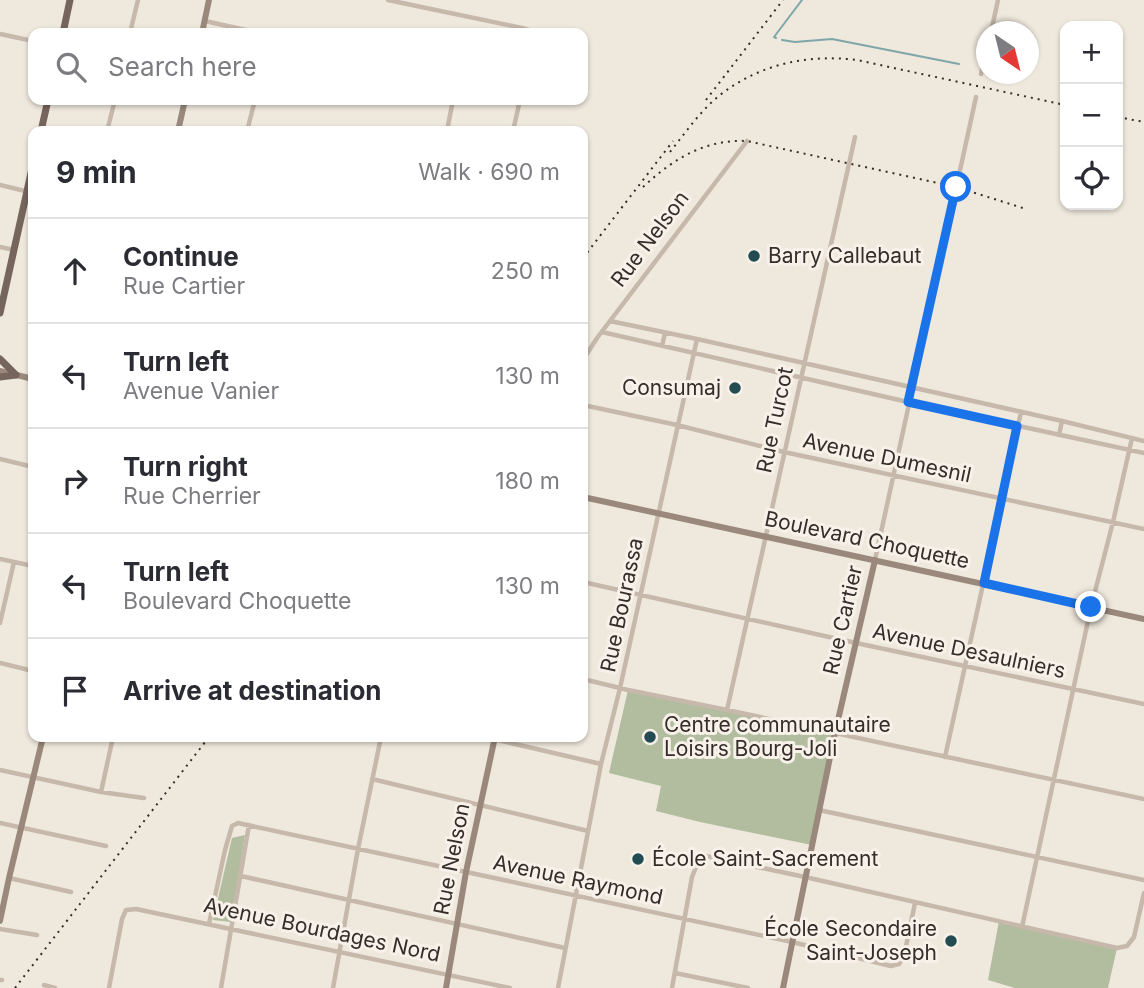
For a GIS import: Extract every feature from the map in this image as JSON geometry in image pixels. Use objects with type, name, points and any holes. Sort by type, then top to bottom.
[{"type":"main road","points":[[64,28],[70,0]]},
{"type":"main road","points":[[42,126],[47,105]]},
{"type":"main road","points":[[0,313],[28,200]]},
{"type":"main road","points":[[0,359],[16,375]]},
{"type":"main road","points":[[0,377],[16,375]]},
{"type":"street","points":[[131,28],[138,0]]},
{"type":"street","points":[[203,28],[209,0]]},
{"type":"street","points":[[388,0],[522,28]]},
{"type":"street","points":[[993,21],[998,0]]},
{"type":"street","points":[[205,20],[238,28]]},
{"type":"street","points":[[0,34],[28,40]]},
{"type":"street","name":"Rue Cartier","points":[[783,988],[835,733],[976,97]]},
{"type":"street","points":[[108,126],[114,105]]},
{"type":"street","points":[[179,126],[184,105]]},
{"type":"street","points":[[248,126],[254,105]]},
{"type":"street","points":[[448,126],[452,105]]},
{"type":"street","points":[[514,126],[519,105]]},
{"type":"street","name":"Rue Turcot","points":[[727,710],[855,137]]},
{"type":"street","name":"Rue Nelson","points":[[588,353],[747,141]]},
{"type":"street","points":[[0,185],[28,192]]},
{"type":"street","points":[[0,247],[15,251]]},
{"type":"street","points":[[610,321],[1144,441]]},
{"type":"street","points":[[602,332],[1144,453]]},
{"type":"street","points":[[662,346],[666,333]]},
{"type":"street","name":"Rue Bourassa","points":[[558,988],[601,764],[697,339]]},
{"type":"street","points":[[0,371],[28,378]]},
{"type":"street","name":"Avenue Dumesnil","points":[[588,405],[784,452],[1144,528]]},
{"type":"street","points":[[945,757],[1021,412]]},
{"type":"street","points":[[1059,435],[1062,421]]},
{"type":"street","points":[[1022,927],[1091,607],[1132,438]]},
{"type":"street","points":[[0,459],[28,464]]},
{"type":"street","name":"Boulevard Choquette","points":[[588,498],[1144,619]]},
{"type":"street","points":[[0,559],[28,565]]},
{"type":"street","points":[[0,623],[15,562]]},
{"type":"street","name":"Avenue Desaulniers","points":[[588,583],[1144,704]]},
{"type":"street","points":[[0,663],[28,670]]},
{"type":"street","points":[[588,680],[1144,799]]},
{"type":"street","points":[[0,921],[42,742]]},
{"type":"street","points":[[101,792],[112,742]]},
{"type":"street","points":[[333,988],[381,742]]},
{"type":"street","name":"Rue Nelson","points":[[446,988],[466,872],[494,742]]},
{"type":"street","points":[[511,742],[601,764]]},
{"type":"street","points":[[0,770],[101,792],[144,798]]},
{"type":"street","points":[[372,779],[588,831]]},
{"type":"street","points":[[819,810],[1144,880]]},
{"type":"street","points":[[0,823],[106,846]]},
{"type":"street","points":[[209,924],[232,826],[239,823],[249,825],[220,988]]},
{"type":"street","name":"Avenue Raymond","points":[[249,825],[792,942],[891,966],[899,964],[904,956],[915,903]]},
{"type":"street","points":[[672,988],[692,877],[701,855],[1117,948],[1127,946],[1134,937],[1144,893]]},
{"type":"street","points":[[0,876],[71,892]]},
{"type":"street","points":[[241,876],[565,948]]},
{"type":"street","name":"Avenue Bourdages Nord","points":[[109,988],[122,919],[126,910],[136,909],[510,988]]},
{"type":"street","points":[[0,929],[37,935]]},
{"type":"street","points":[[675,973],[748,988]]},
{"type":"street","points":[[44,985],[55,988]]},
{"type":"green space","points":[[628,690],[835,733],[812,845],[656,811],[661,786],[609,773]]},
{"type":"green space","points":[[245,835],[231,922],[213,920],[232,838]]},
{"type":"green space","points":[[999,921],[1117,948],[1108,988],[1015,988],[988,980]]},
{"type":"waterway","points":[[776,38],[774,37],[802,0]]},
{"type":"waterway","points":[[782,40],[795,42],[832,39],[959,64]]},
{"type":"railway","points":[[706,100],[783,0]]},
{"type":"railway","points":[[670,152],[706,108],[735,84],[768,69],[802,60],[857,60],[1060,104]]},
{"type":"railway","points":[[1123,118],[1144,122]]},
{"type":"railway","points":[[588,252],[673,141]]},
{"type":"railway","points":[[643,187],[690,153],[717,143],[747,141],[956,187],[1026,209]]},
{"type":"railway","points":[[15,988],[205,742]]},
{"type":"place","name":"Barry Callebaut","points":[[754,256]]},
{"type":"place","name":"Consumaj","points":[[735,388]]},
{"type":"place","name":"Centre communautaire Loisirs Bourg-Joli","points":[[650,737]]},
{"type":"place","name":"École Saint-Sacrement","points":[[638,859]]},
{"type":"place","name":"École Secondaire Saint-Joseph","points":[[951,941]]},
{"type":"route","points":[[956,187],[908,402],[1017,426],[984,583],[1091,607]]}]
